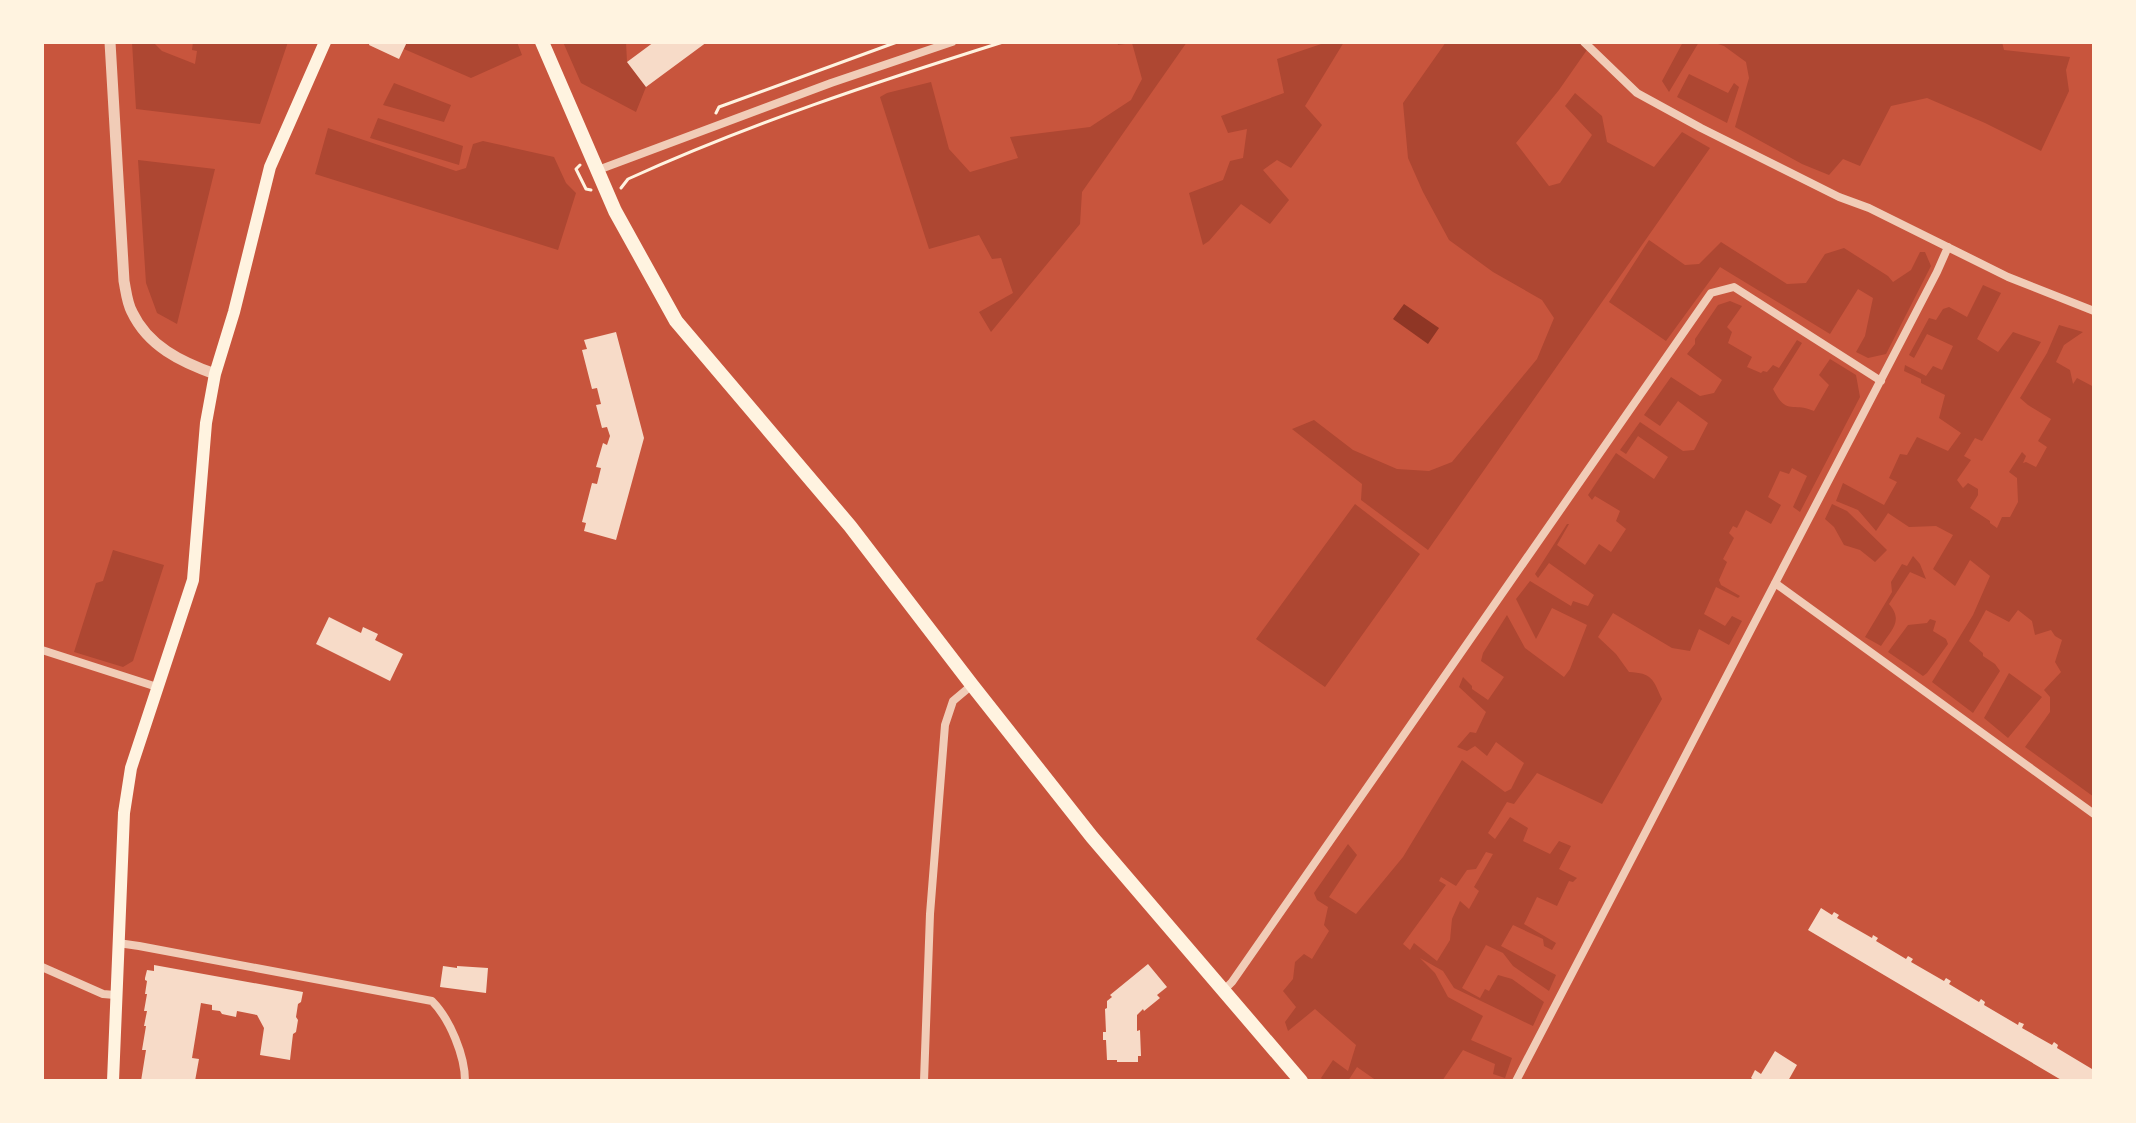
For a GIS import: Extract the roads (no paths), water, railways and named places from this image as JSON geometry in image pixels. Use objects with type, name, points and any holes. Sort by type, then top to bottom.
[{"type":"main road","points":[[113,1081],[124,813],[131,768],[193,580],[203,440],[215,374],[234,312],[270,167],[325,42]]},
{"type":"main road","points":[[542,42],[624,229],[676,321],[850,526],[1092,837],[1301,1081]]},
{"type":"street","points":[[110,42],[124,281],[130,310],[144,332],[158,346],[190,366],[215,374]]},
{"type":"street","points":[[598,170],[881,65],[952,42]]},
{"type":"street","points":[[1584,42],[1637,93],[1701,128],[2008,277],[2094,311]]},
{"type":"street","points":[[1516,1081],[1948,247]]},
{"type":"street","points":[[1224,990],[1711,293],[1734,287],[1881,381]]},
{"type":"street","points":[[1775,583],[2094,814]]},
{"type":"street","points":[[42,650],[157,687]]},
{"type":"street","points":[[924,1081],[930,914],[945,725],[953,701],[972,685]]},
{"type":"street","points":[[118,943],[432,1001],[444,1013],[461,1057],[465,1081]]},
{"type":"street","points":[[42,967],[100,993],[115,995]]}]
